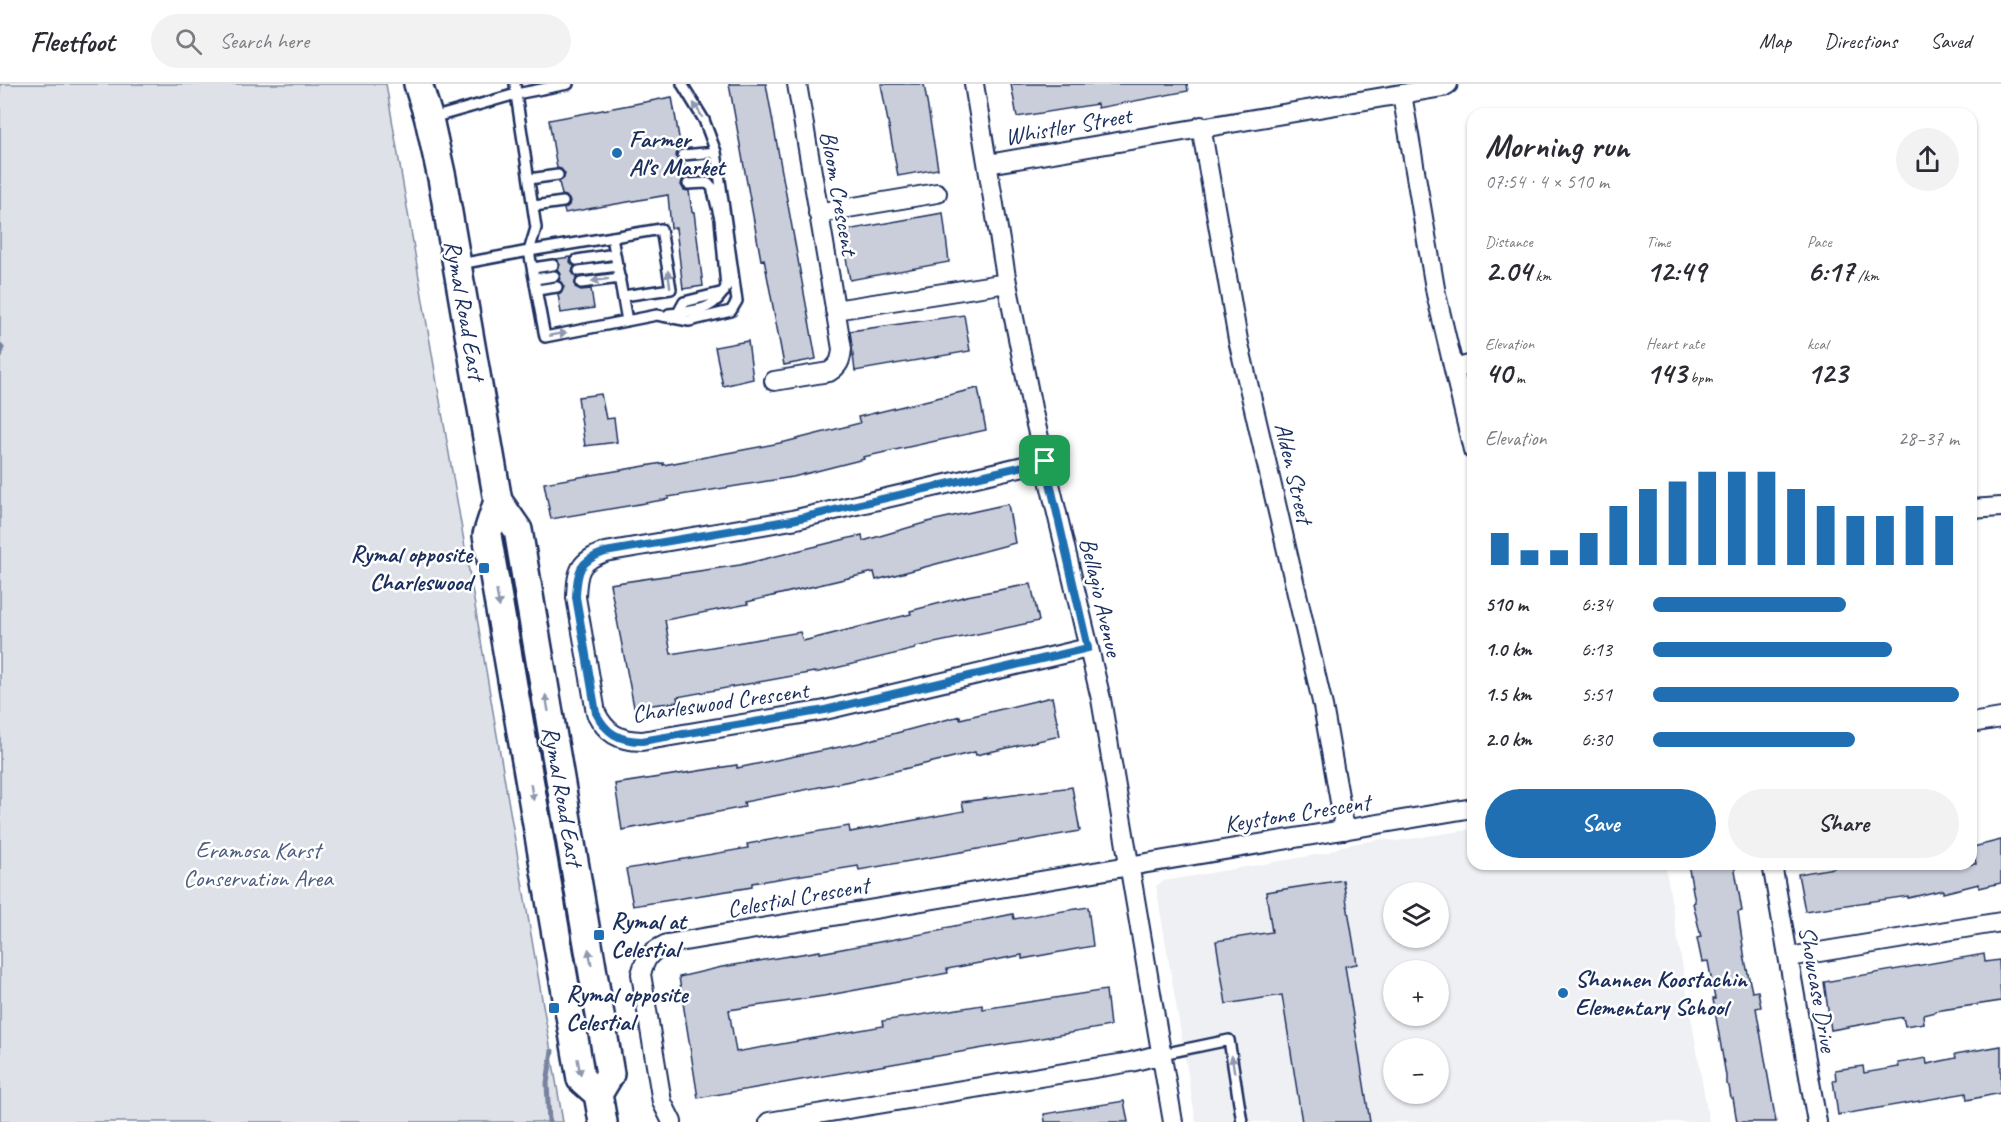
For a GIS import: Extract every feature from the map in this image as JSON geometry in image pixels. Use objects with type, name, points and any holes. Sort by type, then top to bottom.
[{"type":"main road","name":"Rymal Road East","points":[[417,84],[429,119],[442,178],[498,501],[487,535],[581,1079],[598,1095],[603,1122]]},
{"type":"main road","name":"Rymal Road East","points":[[429,84],[429,119]]},
{"type":"street","name":"Bloom Crescent","points":[[774,381],[829,372],[841,360],[842,349],[797,84]]},
{"type":"street","name":"Bellagio Avenue","points":[[974,84],[1032,408],[1101,699],[1173,1122]]},
{"type":"street","name":"Whistler Street","points":[[987,164],[1443,87],[1448,84]]},
{"type":"street","points":[[1402,94],[1436,294],[1467,424]]},
{"type":"street","name":"Alden Street","points":[[1202,126],[1238,340],[1323,706],[1345,830]]},
{"type":"street","points":[[818,213],[937,193]]},
{"type":"street","points":[[835,310],[1008,283]]},
{"type":"street","points":[[1454,369],[1467,366]]},
{"type":"street","name":"Charleswood Crescent","points":[[1045,461],[792,520],[605,552],[590,557],[582,567],[577,579],[576,597],[596,713],[602,725],[614,736],[627,741],[642,741],[825,710],[1088,648]]},
{"type":"street","points":[[1977,509],[2001,507]]},
{"type":"street","points":[[1977,722],[2001,718]]},
{"type":"street","name":"Keystone Crescent","points":[[1129,865],[1467,809]]},
{"type":"street","name":"Celestial Crescent","points":[[672,1122],[662,1101],[641,974],[644,961],[653,951],[667,944],[1129,865]]},
{"type":"street","name":"Showcase Drive","points":[[1773,870],[1817,1122]]},
{"type":"street","points":[[1789,957],[2001,922]]},
{"type":"street","points":[[769,1122],[1131,1062],[1162,1054]]},
{"type":"lane","points":[[515,84],[536,228],[529,250],[545,337],[657,315],[701,310],[712,306],[726,287],[720,219],[712,188],[707,183],[688,184]]},
{"type":"lane","points":[[429,119],[516,94],[568,84]]},
{"type":"lane","points":[[657,315],[689,321],[731,311],[737,301],[716,152],[704,120],[682,84]]},
{"type":"lane","points":[[683,155],[716,152]]},
{"type":"lane","points":[[529,179],[558,175]]},
{"type":"lane","points":[[534,206],[563,202]]},
{"type":"lane","points":[[458,264],[662,229],[671,289],[623,296]]},
{"type":"lane","points":[[612,237],[627,321]]},
{"type":"lane","points":[[577,260],[615,254]]},
{"type":"lane","points":[[533,268],[553,265]]},
{"type":"lane","points":[[579,272],[618,266]]},
{"type":"lane","points":[[535,279],[554,276]]},
{"type":"lane","points":[[581,283],[620,278]]},
{"type":"lane","points":[[537,290],[557,287]]},
{"type":"lane","points":[[1162,1054],[1229,1040],[1242,1122]]},
{"type":"shaded area","name":"Shannen Koostachin Elementary School","points":[[1467,830],[1467,870],[1666,870],[1709,1122],[1196,1122],[1156,886],[1163,881],[1327,853],[1341,846],[1382,839],[1397,841]]},
{"type":"green space","name":"Eramosa Karst Conservation Area","points":[[0,84],[386,84],[563,1122],[0,1122]]},
{"type":"building","points":[[729,84],[766,84],[816,359],[784,365],[764,259],[761,260]]},
{"type":"building","points":[[881,84],[924,84],[938,169],[898,176]]},
{"type":"building","points":[[1011,84],[1187,84],[1188,91],[1098,108],[1097,104],[1017,117]]},
{"type":"building","points":[[672,97],[681,149],[676,156],[684,162],[686,178],[682,180],[681,185],[684,190],[689,191],[692,212],[694,212],[703,286],[683,289],[676,228],[671,228],[668,195],[565,213],[564,209],[570,201],[562,195],[559,182],[565,174],[557,168],[549,120]]},
{"type":"building","points":[[943,213],[949,262],[850,280],[841,231]]},
{"type":"building","points":[[571,257],[570,262],[574,266],[572,272],[577,277],[575,287],[581,290],[591,289],[594,308],[561,313],[558,294],[564,287],[559,281],[561,274],[557,270],[560,265],[556,259]]},
{"type":"building","points":[[964,315],[970,351],[855,371],[850,331]]},
{"type":"building","points":[[748,341],[753,379],[723,386],[715,347]]},
{"type":"building","points":[[978,388],[986,430],[863,457],[864,459],[793,477],[551,519],[544,483],[663,463],[663,465],[785,442],[860,423],[858,417]]},
{"type":"building","points":[[601,394],[606,419],[614,418],[617,442],[585,446],[578,397]]},
{"type":"building","points":[[1008,504],[1015,543],[876,580],[874,572],[747,602],[748,604],[665,620],[671,654],[800,632],[803,641],[911,614],[910,611],[967,596],[1031,584],[1039,621],[915,647],[915,649],[815,673],[677,697],[678,702],[634,707],[610,584],[740,565],[862,535],[863,541],[931,521]]},
{"type":"building","points":[[1052,697],[1060,736],[744,802],[745,807],[622,830],[615,784],[737,765],[737,768],[859,743],[960,716],[960,719]]},
{"type":"building","points":[[1072,787],[1080,831],[859,870],[858,866],[752,883],[752,887],[633,906],[626,869],[748,848],[747,844],[849,826],[850,832],[964,811],[962,802]]},
{"type":"building","points":[[2001,840],[2001,883],[1979,888],[1979,884],[1943,893],[1943,890],[1908,898],[1908,896],[1805,911],[1798,874],[1822,870],[1977,870],[1977,846]]},
{"type":"building","points":[[1689,870],[1735,870],[1742,911],[1738,912],[1745,960],[1752,992],[1758,991],[1761,1007],[1756,1008],[1776,1122],[1737,1122],[1733,1098],[1726,1084],[1708,961],[1702,962],[1697,938],[1701,937],[1693,903],[1695,902]]},
{"type":"building","points":[[1343,880],[1357,964],[1345,966],[1370,1122],[1302,1122],[1282,995],[1226,1004],[1216,941],[1272,932],[1266,892]]},
{"type":"building","points":[[1088,907],[1093,946],[1022,959],[1022,955],[947,969],[948,973],[824,996],[729,1010],[736,1052],[883,1026],[882,1021],[982,1005],[983,1009],[1106,990],[1110,1026],[698,1098],[679,977],[722,967],[820,951],[820,953],[944,930],[944,928],[1013,914],[1014,919]]},
{"type":"building","points":[[1984,954],[1985,962],[1999,960],[2001,1001],[1935,1011],[1923,1015],[1924,1023],[1905,1026],[1903,1017],[1831,1030],[1824,982]]},
{"type":"building","points":[[2001,1046],[2001,1093],[1967,1100],[1966,1093],[1838,1115],[1833,1080],[1836,1080],[1835,1070],[1863,1066],[1864,1073],[1899,1067],[1898,1063],[1926,1058],[1927,1064],[1956,1058],[1955,1054]]},
{"type":"building","points":[[1124,1101],[1128,1122],[1045,1122],[1044,1114]]},
{"type":"waterway","points":[[0,346],[2,348],[0,357]]},
{"type":"waterway","points":[[549,1122],[547,1083],[552,1051]]},
{"type":"place","name":"Farmer Al's Market","points":[[617,153]]},
{"type":"place","name":"Rymal opposite Charleswood","points":[[484,568]]},
{"type":"place","name":"Rymal at Celestial","points":[[599,935]]},
{"type":"place","name":"Shannen Koostachin Elementary School","points":[[1563,993]]},
{"type":"place","name":"Rymal opposite Celestial","points":[[554,1008]]},
{"type":"route","points":[[1045,461],[1088,648],[825,710],[642,741],[627,741],[614,736],[602,725],[596,713],[576,597],[577,579],[582,567],[590,557],[605,552],[792,520],[1045,461]]}]
